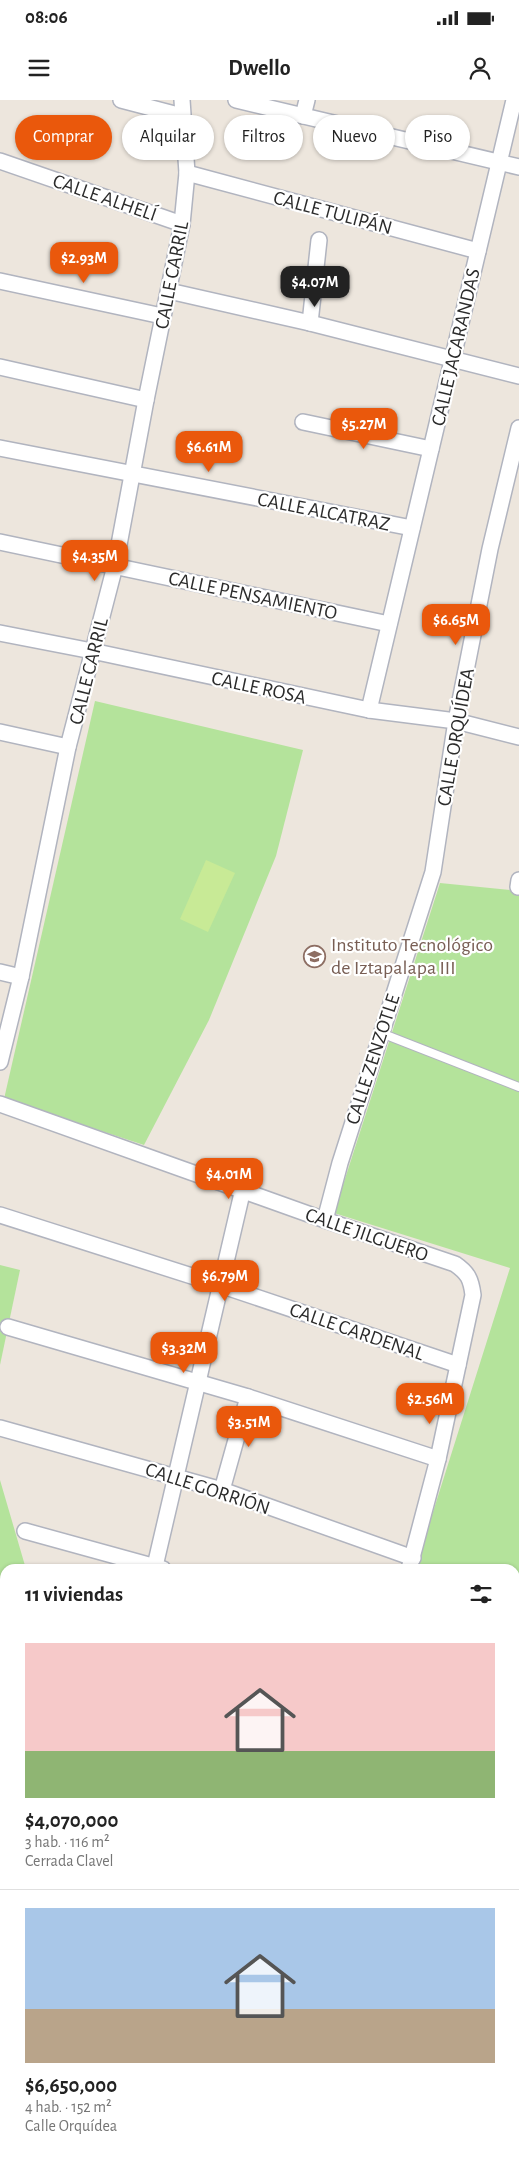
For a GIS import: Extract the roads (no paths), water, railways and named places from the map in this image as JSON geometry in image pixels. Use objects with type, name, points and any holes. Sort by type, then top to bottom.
[{"type":"street","points":[[121,100],[178,115]]},
{"type":"street","name":"CALLE CARRIL","points":[[182,100],[182,115]]},
{"type":"street","points":[[236,100],[299,115]]},
{"type":"street","points":[[307,100],[303,116],[519,167]]},
{"type":"street","name":"CALLE JACARANDAS","points":[[369,710],[514,100]]},
{"type":"street","name":"CALLE CARRIL","points":[[0,1062],[21,977],[68,747],[115,566],[162,316],[169,291],[182,224],[187,173],[186,160]]},
{"type":"street","name":"CALLE ALHELÍ","points":[[0,161],[182,224]]},
{"type":"street","name":"CALLE TULIPÁN","points":[[187,173],[478,251]]},
{"type":"street","points":[[310,323],[319,240]]},
{"type":"street","points":[[0,281],[162,316]]},
{"type":"street","points":[[169,291],[310,323],[519,376]]},
{"type":"street","points":[[0,367],[146,400]]},
{"type":"street","points":[[303,422],[431,449]]},
{"type":"street","name":"CALLE ORQUÍDEA","points":[[434,872],[456,721],[490,549],[519,428]]},
{"type":"street","name":"CALLE ALCATRAZ","points":[[0,448],[412,528]]},
{"type":"street","name":"CALLE PENSAMIENTO","points":[[0,542],[389,624]]},
{"type":"street","name":"CALLE ROSA","points":[[0,633],[369,710],[456,721],[519,737]]},
{"type":"street","points":[[0,732],[68,747]]},
{"type":"street","name":"CALLE ZENZOTLE","points":[[324,1220],[381,1033],[434,872]]},
{"type":"street","points":[[0,972],[21,977]]},
{"type":"street","name":"CALLE JILGUERO","points":[[0,1104],[243,1189],[324,1220],[455,1264],[467,1272],[472,1283],[473,1295],[458,1365]]},
{"type":"street","points":[[159,1564],[174,1476],[243,1189]]},
{"type":"street","name":"CALLE CARDENAL","points":[[0,1215],[220,1285],[458,1365]]},
{"type":"street","points":[[8,1327],[248,1397],[438,1460]]},
{"type":"street","points":[[411,1563],[438,1460],[458,1365]]},
{"type":"street","points":[[222,1490],[248,1397]]},
{"type":"street","name":"CALLE GORRIÓN","points":[[0,1428],[222,1490],[411,1563]]},
{"type":"street","points":[[25,1531],[148,1564]]},
{"type":"lane","points":[[381,1033],[519,1087]]},
{"type":"place","name":"Instituto Tecnológico de Iztapalapa III","points":[[315,956]]}]
